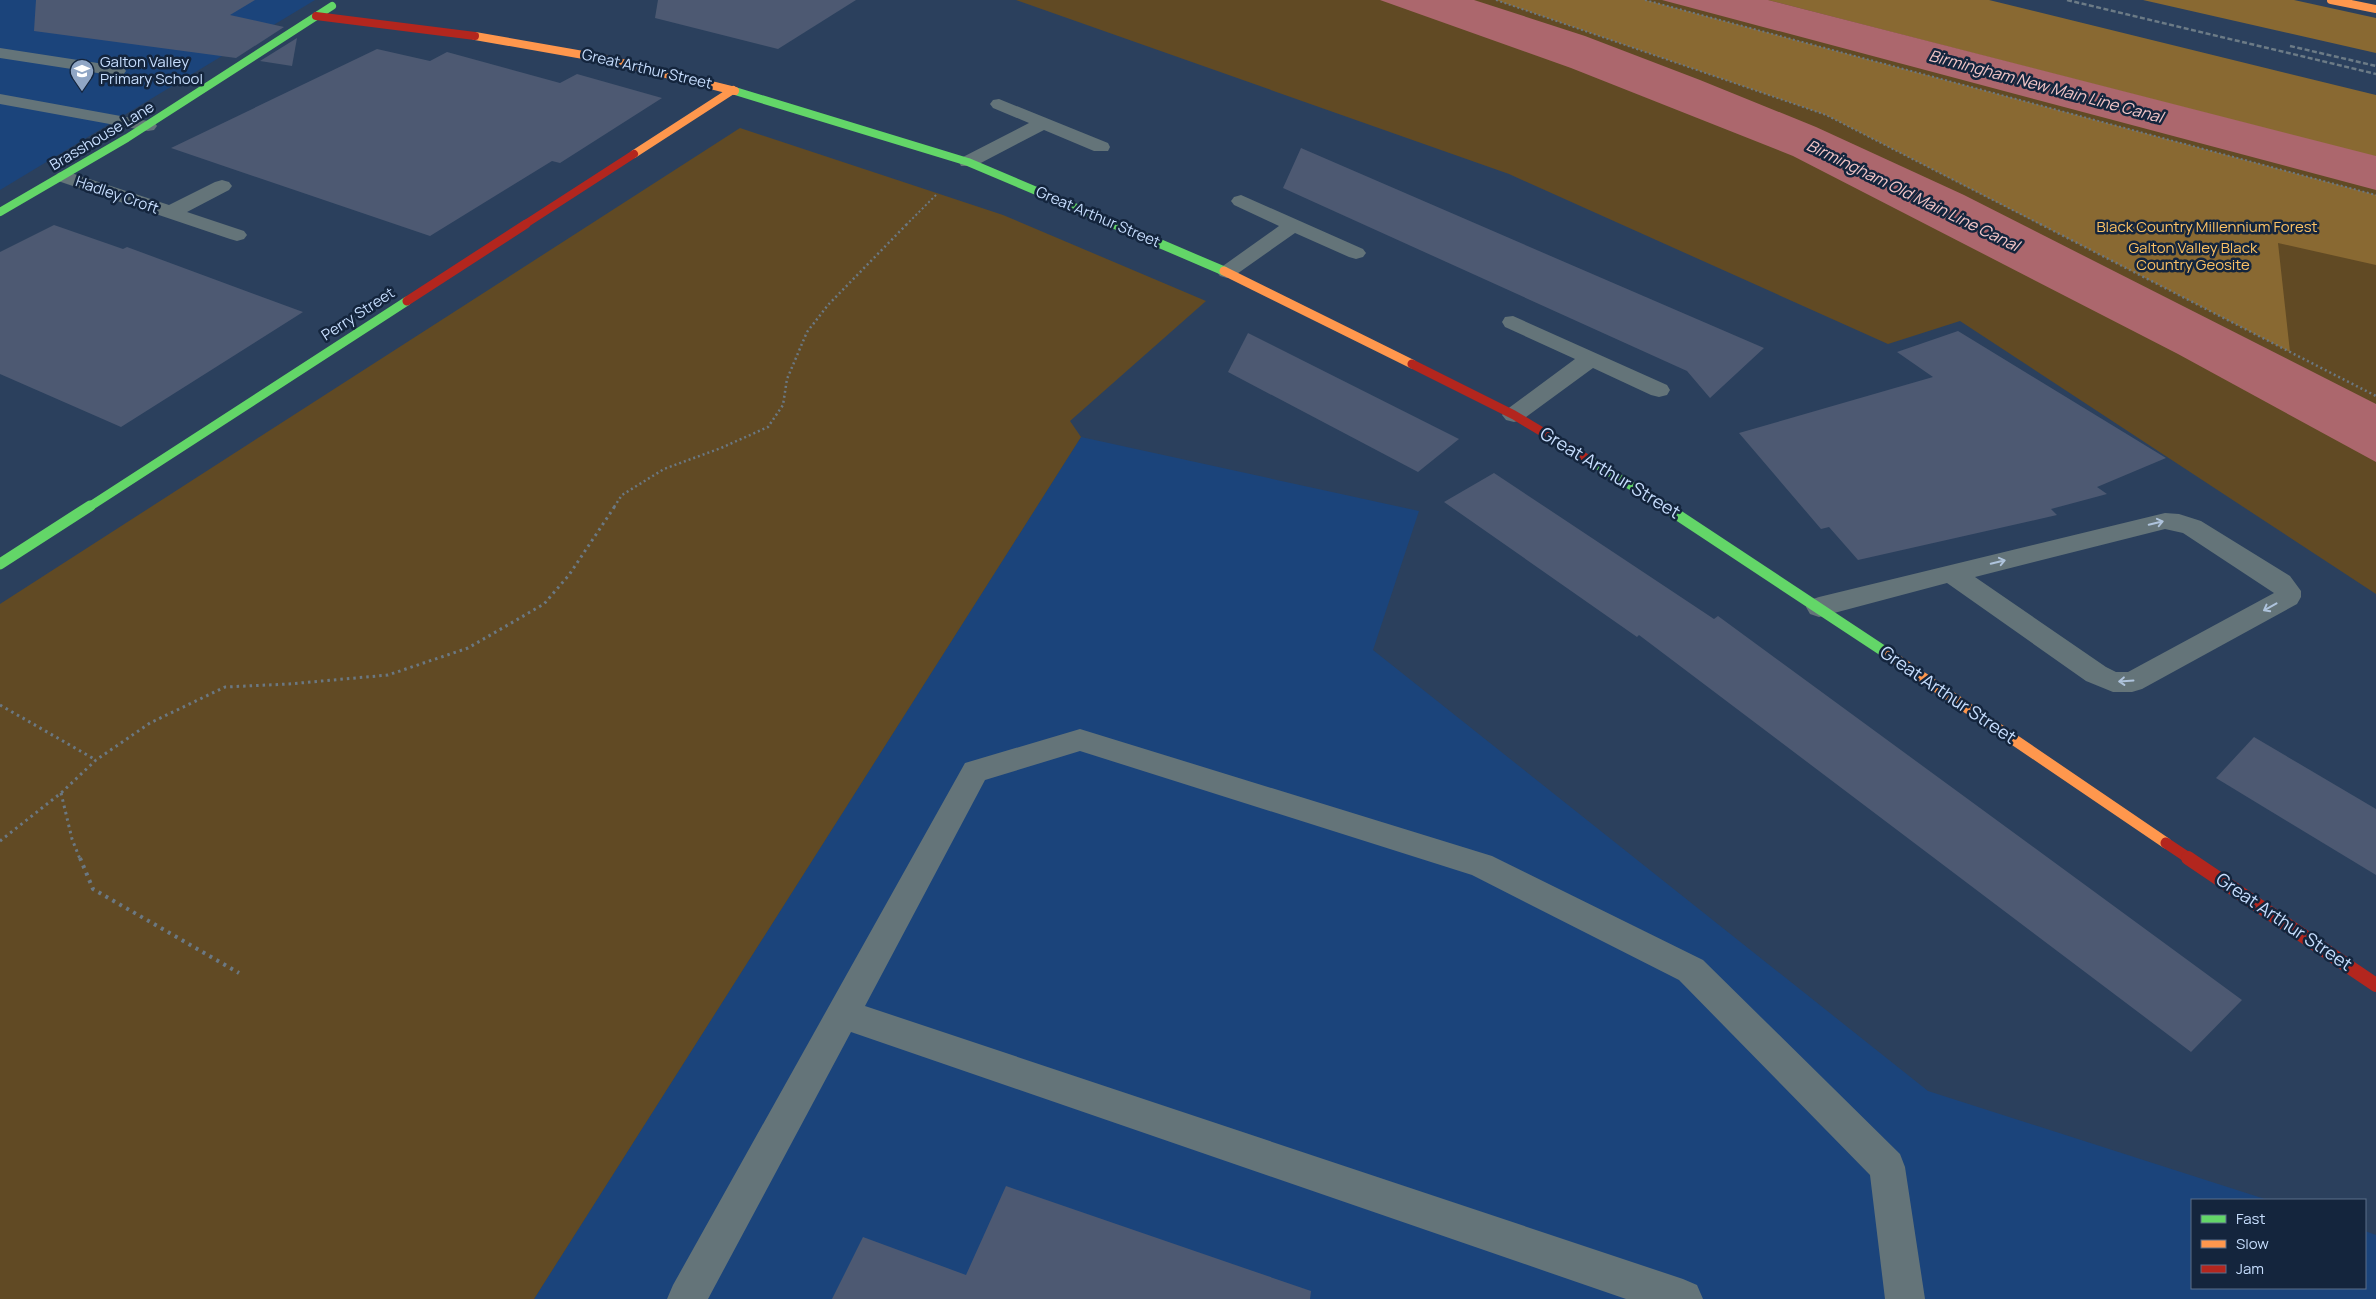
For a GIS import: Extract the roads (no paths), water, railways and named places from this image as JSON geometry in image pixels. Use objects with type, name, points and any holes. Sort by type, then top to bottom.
[{"type":"street","name":"Brasshouse Lane","points":[[0,212],[66,177],[342,0]]},
{"type":"street","points":[[2331,0],[2376,9]]},
{"type":"street","name":"Great Arthur Street","points":[[316,16],[526,42],[644,66],[733,90],[968,162],[1227,272],[1514,415],[1648,495],[1819,607],[2376,985]]},
{"type":"street","points":[[0,53],[117,71]]},
{"type":"street","name":"Perry Street","points":[[0,564],[733,90]]},
{"type":"street","points":[[0,100],[148,126]]},
{"type":"street","points":[[999,104],[1101,147]]},
{"type":"street","points":[[968,162],[1043,123]]},
{"type":"street","name":"Hadley Croft","points":[[66,177],[237,235]]},
{"type":"street","name":"Hadley Croft","points":[[168,213],[222,186]]},
{"type":"street","points":[[1241,201],[1356,253]]},
{"type":"street","points":[[1227,272],[1293,225]]},
{"type":"street","points":[[1513,322],[1658,390]]},
{"type":"street","name":"Great Arthur Street","points":[[1514,415],[1591,358]]},
{"type":"street","points":[[1819,607],[1951,573],[2165,521],[2180,522],[2192,528],[2281,583],[2288,591],[2288,598],[2132,682],[2113,682],[2096,674],[1951,573]]},
{"type":"street","points":[[687,1299],[975,771],[1080,740],[1481,865],[1691,970],[1887,1167],[1906,1299]]},
{"type":"street","points":[[843,1014],[1683,1299]]},
{"type":"water","name":"Birmingham Old Main Line Canal","points":[[1380,0],[1474,0],[1585,36],[1816,127],[1964,195],[2376,404],[2376,462],[2178,354],[1793,156],[1571,68]]},
{"type":"water","name":"Birmingham New Main Line Canal","points":[[1662,0],[1768,0],[2376,156],[2376,190]]},
{"type":"railway","points":[[2067,0],[2376,74]]},
{"type":"railway","points":[[2290,46],[2376,66]]},
{"type":"place","name":"Galton Valley Primary School","points":[[82,92]]},
{"type":"park label","name":"Black Country Millennium Forest","points":[[2207,227]]},
{"type":"park label","name":"Galton Valley Black Country Geosite","points":[[2193,256]]}]
